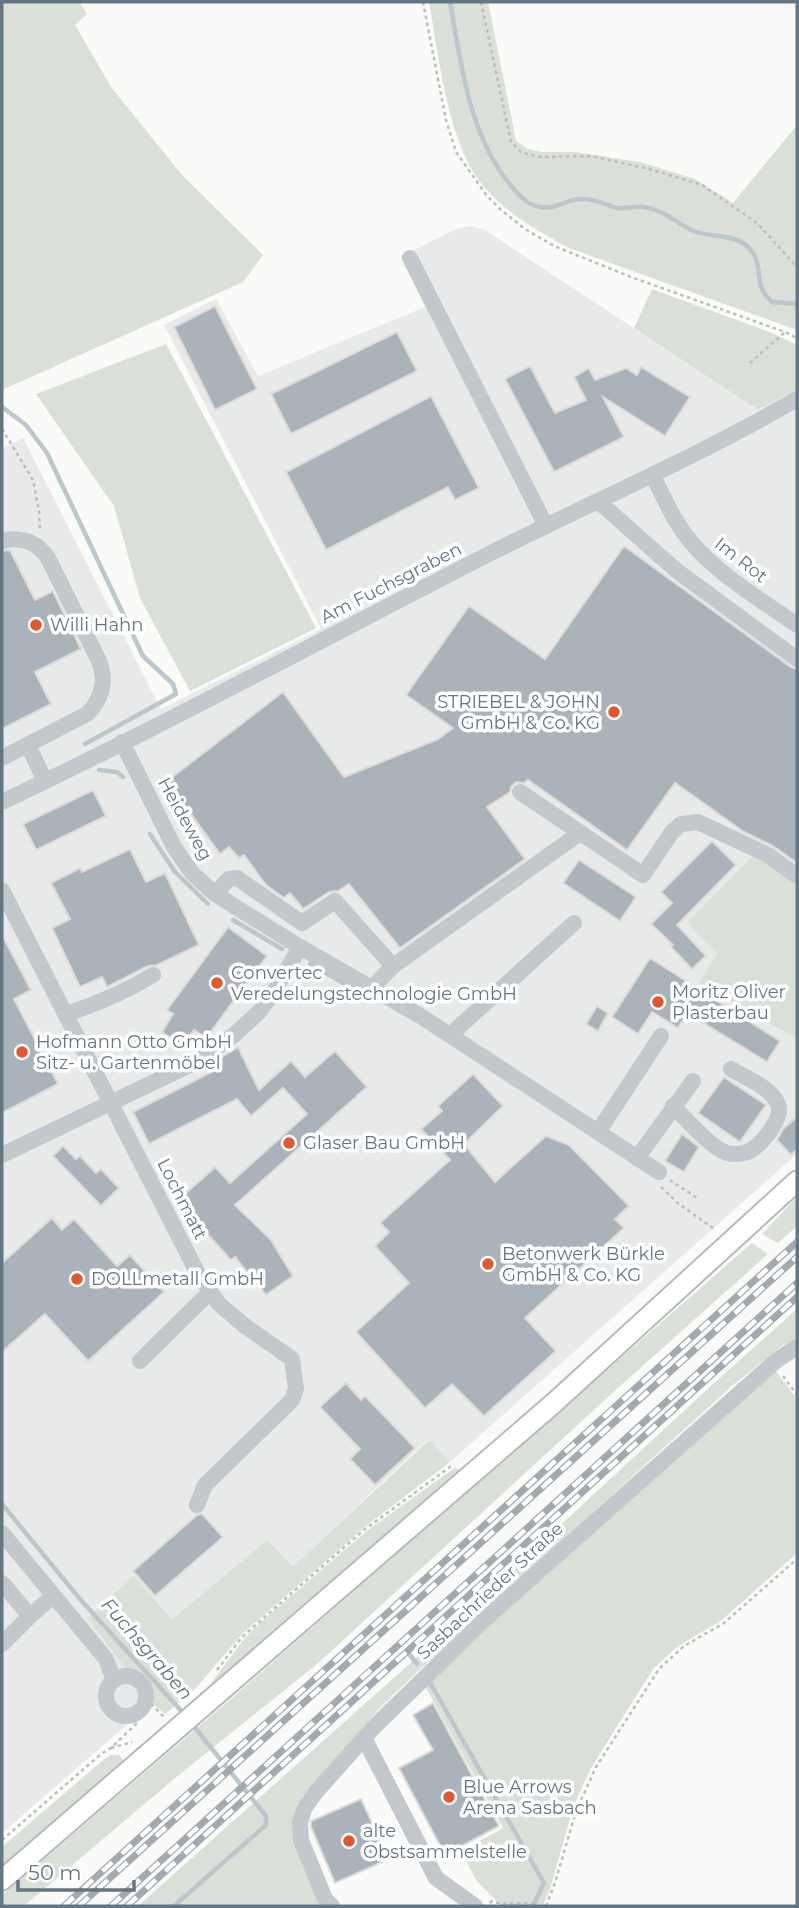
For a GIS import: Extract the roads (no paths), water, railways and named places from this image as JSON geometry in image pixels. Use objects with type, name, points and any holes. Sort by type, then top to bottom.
[{"type":"main road","points":[[2,1880],[171,1722],[200,1709],[555,1402],[797,1181]]},
{"type":"street","points":[[410,258],[546,526]]},
{"type":"street","name":"Am Fuchsgraben","points":[[2,802],[546,526],[744,430],[797,400]]},
{"type":"street","name":"Im Rot","points":[[653,476],[671,514],[708,561],[797,625]]},
{"type":"street","points":[[599,502],[677,571],[797,659]]},
{"type":"street","points":[[2,541],[18,539],[41,548],[103,670],[101,695],[87,714],[2,758]]},
{"type":"street","name":"Heideweg","points":[[122,742],[174,847],[192,873],[215,894],[295,944],[422,1017],[637,1158],[657,1177]]},
{"type":"street","points":[[28,745],[45,781]]},
{"type":"street","points":[[520,792],[643,875],[672,832],[681,824],[698,822],[768,855],[797,876]]},
{"type":"street","points":[[372,988],[393,966],[580,833]]},
{"type":"street","points":[[215,894],[229,879],[237,878],[302,923]]},
{"type":"street","name":"Lochmatt","points":[[2,890],[198,1274],[219,1304],[244,1326],[292,1359],[296,1389],[292,1400],[205,1485],[197,1505]]},
{"type":"street","points":[[2,1155],[198,1061],[234,1035],[259,1012],[273,993],[302,923],[335,901],[393,966]]},
{"type":"street","points":[[450,1035],[574,923]]},
{"type":"street","points":[[66,1014],[125,992],[153,975]]},
{"type":"street","points":[[597,1132],[661,1036]]},
{"type":"street","points":[[673,1106],[709,1141],[727,1153],[741,1154],[753,1149],[777,1120],[780,1110],[777,1101],[767,1091],[731,1069]]},
{"type":"street","points":[[637,1158],[693,1081]]},
{"type":"street","points":[[140,1361],[211,1292]]},
{"type":"street","name":"Sasbachrieder Straße","points":[[332,1906],[325,1899],[301,1839],[300,1823],[304,1810],[316,1792],[364,1738],[485,1619],[776,1360],[797,1347]]},
{"type":"street","points":[[2,1533],[106,1659],[114,1680]]},
{"type":"street","points":[[2,1583],[30,1616]]},
{"type":"street","points":[[2,1644],[53,1595]]},
{"type":"street","points":[[132,1676],[145,1690],[143,1705],[128,1716],[112,1709],[107,1699],[107,1691],[114,1680],[132,1676]]},
{"type":"street","points":[[364,1738],[436,1878],[475,1906]]},
{"type":"waterway","points":[[450,2],[475,119],[494,162],[522,198],[530,204],[546,208],[581,199],[617,208],[650,208],[691,230],[734,239],[747,246],[755,256],[760,283],[769,299],[772,302],[797,304]]},
{"type":"waterway","points":[[2,407],[26,425],[47,453],[143,656],[173,684],[176,694],[85,744]]},
{"type":"waterway","points":[[99,770],[117,772],[123,777]]},
{"type":"waterway","points":[[150,834],[175,872],[208,904]]},
{"type":"waterway","points":[[233,920],[282,949]]},
{"type":"waterway","points":[[310,964],[363,994]]},
{"type":"waterway","name":"Fuchsgraben","points":[[2,1504],[79,1598],[185,1715]]},
{"type":"waterway","points":[[410,1655],[417,1664]]},
{"type":"waterway","points":[[428,1679],[544,1883],[533,1906]]},
{"type":"waterway","points":[[174,1906],[266,1825],[266,1816],[192,1724]]},
{"type":"railway","points":[[64,1906],[797,1242]]},
{"type":"railway","points":[[79,1906],[797,1257]]},
{"type":"railway","points":[[111,1906],[797,1283]]},
{"type":"railway","points":[[127,1906],[797,1297]]},
{"type":"place","name":"Willi Hahn","points":[[36,625]]},
{"type":"place","name":"STRIEBEL & JOHN GmbH & Co. KG","points":[[614,712]]},
{"type":"place","name":"Convertec Veredelungstechnologie GmbH","points":[[217,983]]},
{"type":"place","name":"Moritz Oliver Plasterbau","points":[[658,1002]]},
{"type":"place","name":"Hofmann Otto GmbH Sitz- u. Gartenmöbel","points":[[22,1052]]},
{"type":"place","name":"Glaser Bau GmbH","points":[[289,1143]]},
{"type":"place","name":"Betonwerk Bürkle GmbH & Co. KG","points":[[488,1264]]},
{"type":"place","name":"DOLLmetall GmbH","points":[[77,1279]]},
{"type":"place","name":"Blue Arrows Arena Sasbach","points":[[449,1797]]},
{"type":"place","name":"alte Obstsammelstelle","points":[[349,1841]]}]
